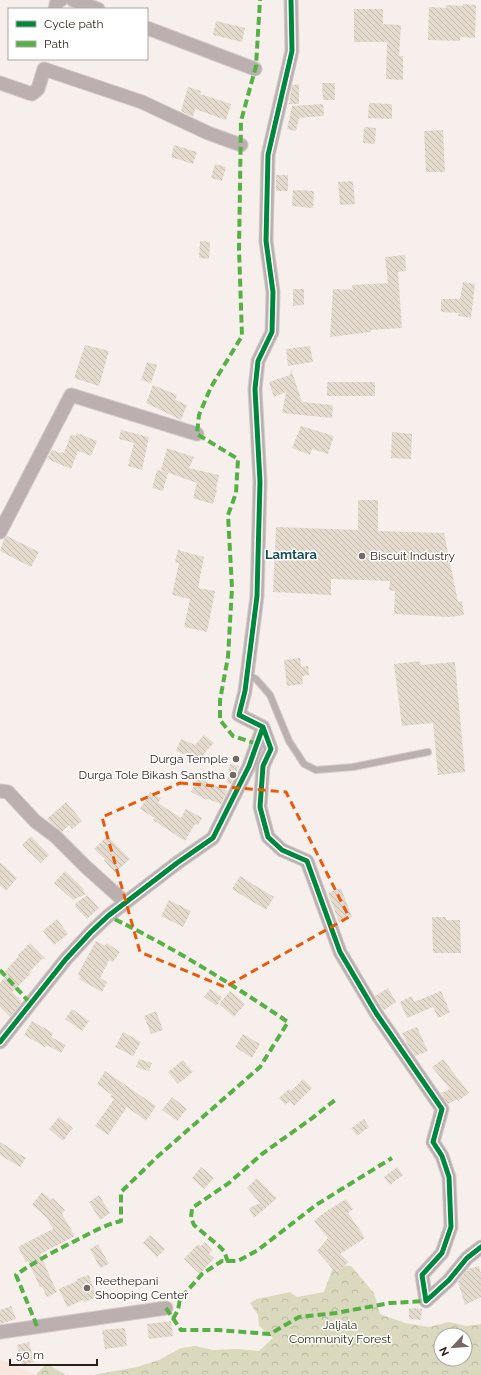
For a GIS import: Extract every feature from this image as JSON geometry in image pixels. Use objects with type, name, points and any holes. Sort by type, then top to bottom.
[{"type":"street","points":[[55,8],[57,1],[61,0]]},
{"type":"street","points":[[73,0],[95,8]]},
{"type":"street","points":[[291,0],[292,51],[268,155],[266,241],[273,292],[272,332],[258,361],[255,389],[260,482],[257,596],[247,674],[239,715],[263,727],[271,749],[263,766],[260,807],[268,837],[282,850],[307,861],[340,952],[376,1013],[442,1109],[433,1142],[442,1156],[449,1177],[451,1227],[442,1253],[422,1275],[426,1301],[449,1280],[467,1258],[481,1247]]},
{"type":"street","points":[[148,28],[255,69]]},
{"type":"street","points":[[0,83],[32,94],[38,89],[45,64],[142,102],[208,132],[241,145]]},
{"type":"street","points":[[0,532],[71,395],[197,434]]},
{"type":"street","points":[[0,1042],[71,954],[91,932],[125,902],[177,862],[212,838],[249,766],[263,727]]},
{"type":"street","points":[[0,791],[8,792],[35,821],[55,836],[85,866],[125,902]]},
{"type":"street","points":[[0,1332],[166,1308]]},
{"type":"lane","points":[[247,674],[256,679],[270,695],[289,741],[304,764],[316,770],[352,768],[428,752]]},
{"type":"highlighted area","points":[[180,783],[286,792],[349,917],[225,987],[140,952],[102,817]]},
{"type":"shaded area","points":[[0,1360],[34,1373],[34,1375],[0,1375]]},
{"type":"green space","name":"Jaljala Community Forest","points":[[334,1265],[351,1266],[374,1293],[380,1314],[405,1323],[429,1327],[449,1322],[466,1326],[481,1324],[481,1375],[93,1375],[137,1367],[159,1360],[181,1348],[195,1346],[213,1350],[238,1349],[259,1351],[273,1338],[259,1326],[258,1315],[250,1303],[257,1299],[290,1292],[297,1297],[324,1292]]},
{"type":"green space","points":[[47,1364],[66,1375],[37,1375],[37,1373]]},
{"type":"building","points":[[463,4],[476,5],[475,38],[460,37],[460,41],[428,40],[429,7],[446,8],[446,5],[463,6]]},
{"type":"building","points":[[354,9],[383,9],[383,24],[401,25],[399,56],[403,56],[403,80],[386,79],[387,42],[354,42]]},
{"type":"building","points":[[216,21],[245,28],[242,42],[213,35]]},
{"type":"building","points":[[322,83],[335,83],[335,100],[323,100]]},
{"type":"building","points":[[299,84],[299,104],[289,104],[292,85]]},
{"type":"building","points":[[188,87],[201,91],[200,94],[231,104],[226,120],[195,109],[193,117],[181,111]]},
{"type":"building","points":[[369,103],[392,104],[392,119],[368,118]]},
{"type":"building","points":[[323,104],[324,116],[299,118],[296,131],[287,129],[292,106]]},
{"type":"building","points":[[364,127],[376,128],[375,144],[363,143]]},
{"type":"building","points":[[443,130],[445,172],[426,172],[424,131]]},
{"type":"building","points":[[174,145],[197,152],[193,164],[171,157]]},
{"type":"building","points":[[215,164],[226,167],[222,181],[211,178]]},
{"type":"building","points":[[276,175],[288,175],[288,191],[276,191]]},
{"type":"building","points":[[353,181],[355,204],[340,205],[338,182]]},
{"type":"building","points":[[293,190],[314,191],[313,208],[292,206]]},
{"type":"building","points":[[200,241],[210,242],[209,259],[199,258]]},
{"type":"building","points":[[405,255],[406,271],[398,272],[402,328],[371,330],[371,332],[330,337],[333,289],[353,290],[352,285],[388,283],[385,257]]},
{"type":"building","points":[[463,282],[475,284],[471,318],[458,316],[459,313],[441,312],[441,299],[460,299]]},
{"type":"building","points":[[293,289],[304,289],[304,305],[293,306]]},
{"type":"building","points":[[85,345],[109,351],[99,386],[74,378]]},
{"type":"building","points":[[310,346],[313,362],[288,366],[286,349]]},
{"type":"building","points":[[147,362],[157,365],[151,383],[141,380]]},
{"type":"building","points":[[291,369],[302,402],[333,405],[332,418],[282,413],[286,392],[274,397],[269,382],[290,375]]},
{"type":"building","points":[[327,382],[375,382],[375,396],[327,396]]},
{"type":"building","points":[[153,385],[177,395],[175,400],[187,405],[181,420],[146,403]]},
{"type":"building","points":[[301,426],[334,436],[328,454],[312,449],[310,455],[292,448]]},
{"type":"building","points":[[121,430],[149,437],[142,470],[128,466],[134,443],[119,439]]},
{"type":"building","points":[[392,432],[412,434],[411,459],[391,458]]},
{"type":"building","points":[[77,433],[97,441],[91,456],[78,451],[71,469],[47,459],[52,450],[64,453],[71,434],[76,436]]},
{"type":"building","points":[[167,448],[194,457],[189,468],[219,475],[213,504],[193,498],[197,483],[161,470]]},
{"type":"building","points":[[157,470],[168,473],[163,491],[152,488]]},
{"type":"building","name":"Biscuit Industry","points":[[358,500],[378,500],[378,531],[444,533],[458,602],[462,601],[464,615],[450,617],[394,614],[395,591],[389,590],[390,581],[331,579],[331,595],[273,592],[276,527],[358,530]]},
{"type":"building","points":[[7,536],[39,552],[31,567],[0,551],[4,539]]},
{"type":"building","points":[[178,550],[204,557],[198,588],[215,591],[207,632],[184,627],[190,599],[172,595],[179,563],[175,562]]},
{"type":"building","points":[[300,658],[301,667],[308,666],[309,675],[302,676],[303,684],[287,686],[284,660]]},
{"type":"building","points":[[420,661],[421,665],[455,662],[465,772],[438,775],[433,723],[402,726],[394,664]]},
{"type":"building","points":[[204,735],[214,743],[206,751],[200,764],[186,757],[187,755],[176,751],[181,739],[195,745]]},
{"type":"building","name":"Durga Tole Bikash Sanstha","points":[[230,764],[239,766],[231,784],[227,783]]},
{"type":"building","points":[[198,778],[227,791],[221,804],[208,799],[207,800],[191,792]]},
{"type":"building","points":[[150,792],[161,798],[158,803],[181,818],[186,809],[202,818],[198,825],[195,824],[185,841],[153,820],[155,818],[140,809]]},
{"type":"building","points":[[66,802],[82,821],[72,829],[69,825],[62,832],[47,819]]},
{"type":"building","points":[[31,836],[49,855],[41,863],[22,845]]},
{"type":"building","points":[[107,836],[130,859],[115,873],[104,860],[105,859],[94,849]]},
{"type":"building","points":[[0,862],[17,878],[6,891],[0,885]]},
{"type":"building","points":[[65,871],[84,889],[83,891],[86,894],[73,900],[54,883]]},
{"type":"building","points":[[240,876],[274,897],[266,910],[232,889]]},
{"type":"building","points":[[341,888],[352,917],[339,922],[328,893]]},
{"type":"building","points":[[87,895],[99,908],[87,919],[75,906],[76,903]]},
{"type":"building","points":[[169,900],[191,911],[183,927],[161,916]]},
{"type":"building","points":[[432,917],[446,917],[446,920],[460,920],[461,953],[433,953]]},
{"type":"building","points":[[57,919],[68,934],[54,945],[43,931]]},
{"type":"building","points":[[96,941],[105,946],[107,943],[120,952],[113,962],[109,960],[100,978],[107,982],[102,992],[79,979],[81,978],[78,974]]},
{"type":"building","points":[[30,943],[46,959],[42,959],[29,972],[31,973],[12,992],[22,1002],[10,1017],[0,1007],[0,983],[8,974],[5,971]]},
{"type":"building","points":[[388,988],[396,1002],[384,1010],[375,996]]},
{"type":"building","points":[[210,989],[222,997],[217,1006],[204,997]]},
{"type":"building","points":[[230,991],[245,1004],[234,1017],[219,1004]]},
{"type":"building","points":[[441,991],[450,1012],[438,1018],[433,1007],[407,1018],[400,1002],[412,996],[414,1002]]},
{"type":"building","points":[[72,1009],[89,1021],[82,1031],[65,1019]]},
{"type":"building","points":[[156,1011],[163,1030],[151,1034],[144,1016]]},
{"type":"building","points":[[32,1021],[53,1033],[51,1037],[66,1045],[61,1053],[47,1045],[45,1047],[24,1035]]},
{"type":"building","points":[[417,1027],[428,1051],[415,1056],[402,1033]]},
{"type":"building","points":[[123,1032],[141,1042],[133,1056],[115,1047]]},
{"type":"building","points":[[243,1034],[260,1044],[252,1058],[235,1047]]},
{"type":"building","points":[[139,1059],[152,1063],[149,1071],[136,1067]]},
{"type":"building","points":[[443,1059],[469,1093],[458,1101],[457,1099],[448,1104],[441,1093],[450,1089],[432,1067]]},
{"type":"building","points":[[183,1060],[193,1072],[178,1084],[168,1072]]},
{"type":"building","points":[[105,1071],[156,1106],[146,1121],[127,1107],[108,1135],[95,1126],[114,1099],[110,1097],[112,1095],[97,1084]]},
{"type":"building","points":[[303,1079],[312,1088],[294,1106],[290,1101],[285,1105],[279,1098],[289,1089],[291,1091]]},
{"type":"building","points":[[172,1097],[187,1109],[177,1121],[162,1110]]},
{"type":"building","points":[[59,1117],[73,1128],[63,1141],[49,1129]]},
{"type":"building","points":[[364,1119],[369,1127],[357,1136],[351,1128]]},
{"type":"building","points":[[0,1142],[26,1158],[20,1167],[0,1155]]},
{"type":"building","points":[[201,1167],[214,1178],[204,1189],[192,1178]]},
{"type":"building","points":[[397,1167],[403,1175],[390,1185],[384,1177]]},
{"type":"building","points":[[257,1178],[277,1198],[254,1218],[249,1208],[260,1203],[247,1188]]},
{"type":"building","points":[[42,1192],[51,1200],[53,1198],[65,1210],[62,1214],[75,1236],[40,1254],[57,1292],[47,1297],[42,1287],[40,1287],[28,1261],[26,1262],[18,1247],[53,1229],[47,1218],[32,1205]]},
{"type":"building","points":[[99,1195],[110,1213],[100,1220],[89,1202]]},
{"type":"building","points":[[346,1199],[353,1209],[348,1213],[365,1238],[340,1254],[349,1262],[336,1273],[317,1251],[328,1238],[314,1221]]},
{"type":"building","points":[[150,1235],[165,1249],[157,1257],[143,1243]]},
{"type":"building","points":[[205,1242],[212,1250],[209,1254],[214,1258],[200,1274],[184,1259],[198,1244],[201,1246]]},
{"type":"building","points":[[98,1244],[109,1264],[100,1268],[90,1249]]},
{"type":"building","points":[[479,1266],[481,1274],[481,1297],[465,1305],[458,1282],[468,1269]]},
{"type":"building","points":[[89,1275],[97,1297],[84,1302],[83,1300],[67,1307],[59,1289],[77,1281],[76,1279]]},
{"type":"building","points":[[11,1306],[16,1319],[0,1324],[0,1310]]},
{"type":"building","points":[[409,1308],[422,1309],[421,1320],[409,1319]]},
{"type":"building","points":[[171,1321],[173,1336],[149,1339],[147,1324]]},
{"type":"building","points":[[125,1328],[127,1346],[105,1349],[102,1330]]},
{"type":"building","points":[[29,1342],[34,1362],[22,1365],[17,1345]]},
{"type":"marked path","points":[[257,744],[233,736],[220,720],[220,700],[228,657],[232,588],[228,515],[236,493],[238,459],[197,434],[199,415],[211,387],[242,336],[239,249],[241,121],[256,66],[260,0]]},
{"type":"marked path","points":[[37,1326],[16,1275],[37,1261],[66,1246],[103,1227],[121,1221],[121,1192],[157,1157],[260,1067],[288,1022],[200,966],[155,940],[108,916]]},
{"type":"marked path","points":[[0,970],[31,1004]]},
{"type":"marked path","points":[[228,1262],[224,1251],[194,1225],[191,1218],[192,1208],[229,1183],[262,1154],[335,1100]]},
{"type":"marked path","points":[[173,1319],[178,1310],[180,1299],[202,1274],[222,1261],[238,1261],[258,1250],[316,1205],[392,1158]]},
{"type":"marked path","points":[[166,1308],[181,1330],[218,1330],[270,1334],[299,1317],[336,1313],[390,1303],[426,1301]]},
{"type":"cycle path","points":[[0,1042],[66,959],[91,932],[108,916],[177,863],[213,838],[249,766],[263,727],[239,715],[245,691],[257,596],[260,482],[255,389],[258,361],[272,332],[273,292],[266,241],[268,155],[292,51],[291,0]]},
{"type":"cycle path","points":[[263,727],[271,749],[263,766],[260,807],[268,837],[282,850],[307,861],[340,952],[376,1013],[442,1109],[433,1142],[442,1156],[449,1177],[451,1227],[442,1253],[422,1275],[426,1301],[449,1280],[467,1258],[481,1247]]},
{"type":"place","name":"Biscuit Industry","points":[[362,556]]},
{"type":"place","name":"Durga Temple","points":[[236,759]]},
{"type":"place","name":"Durga Tole Bikash Sanstha","points":[[233,775]]},
{"type":"place","name":"Reethepani Shooping Center","points":[[87,1288]]},
{"type":"district","name":"Lamtara","points":[[291,554]]}]
